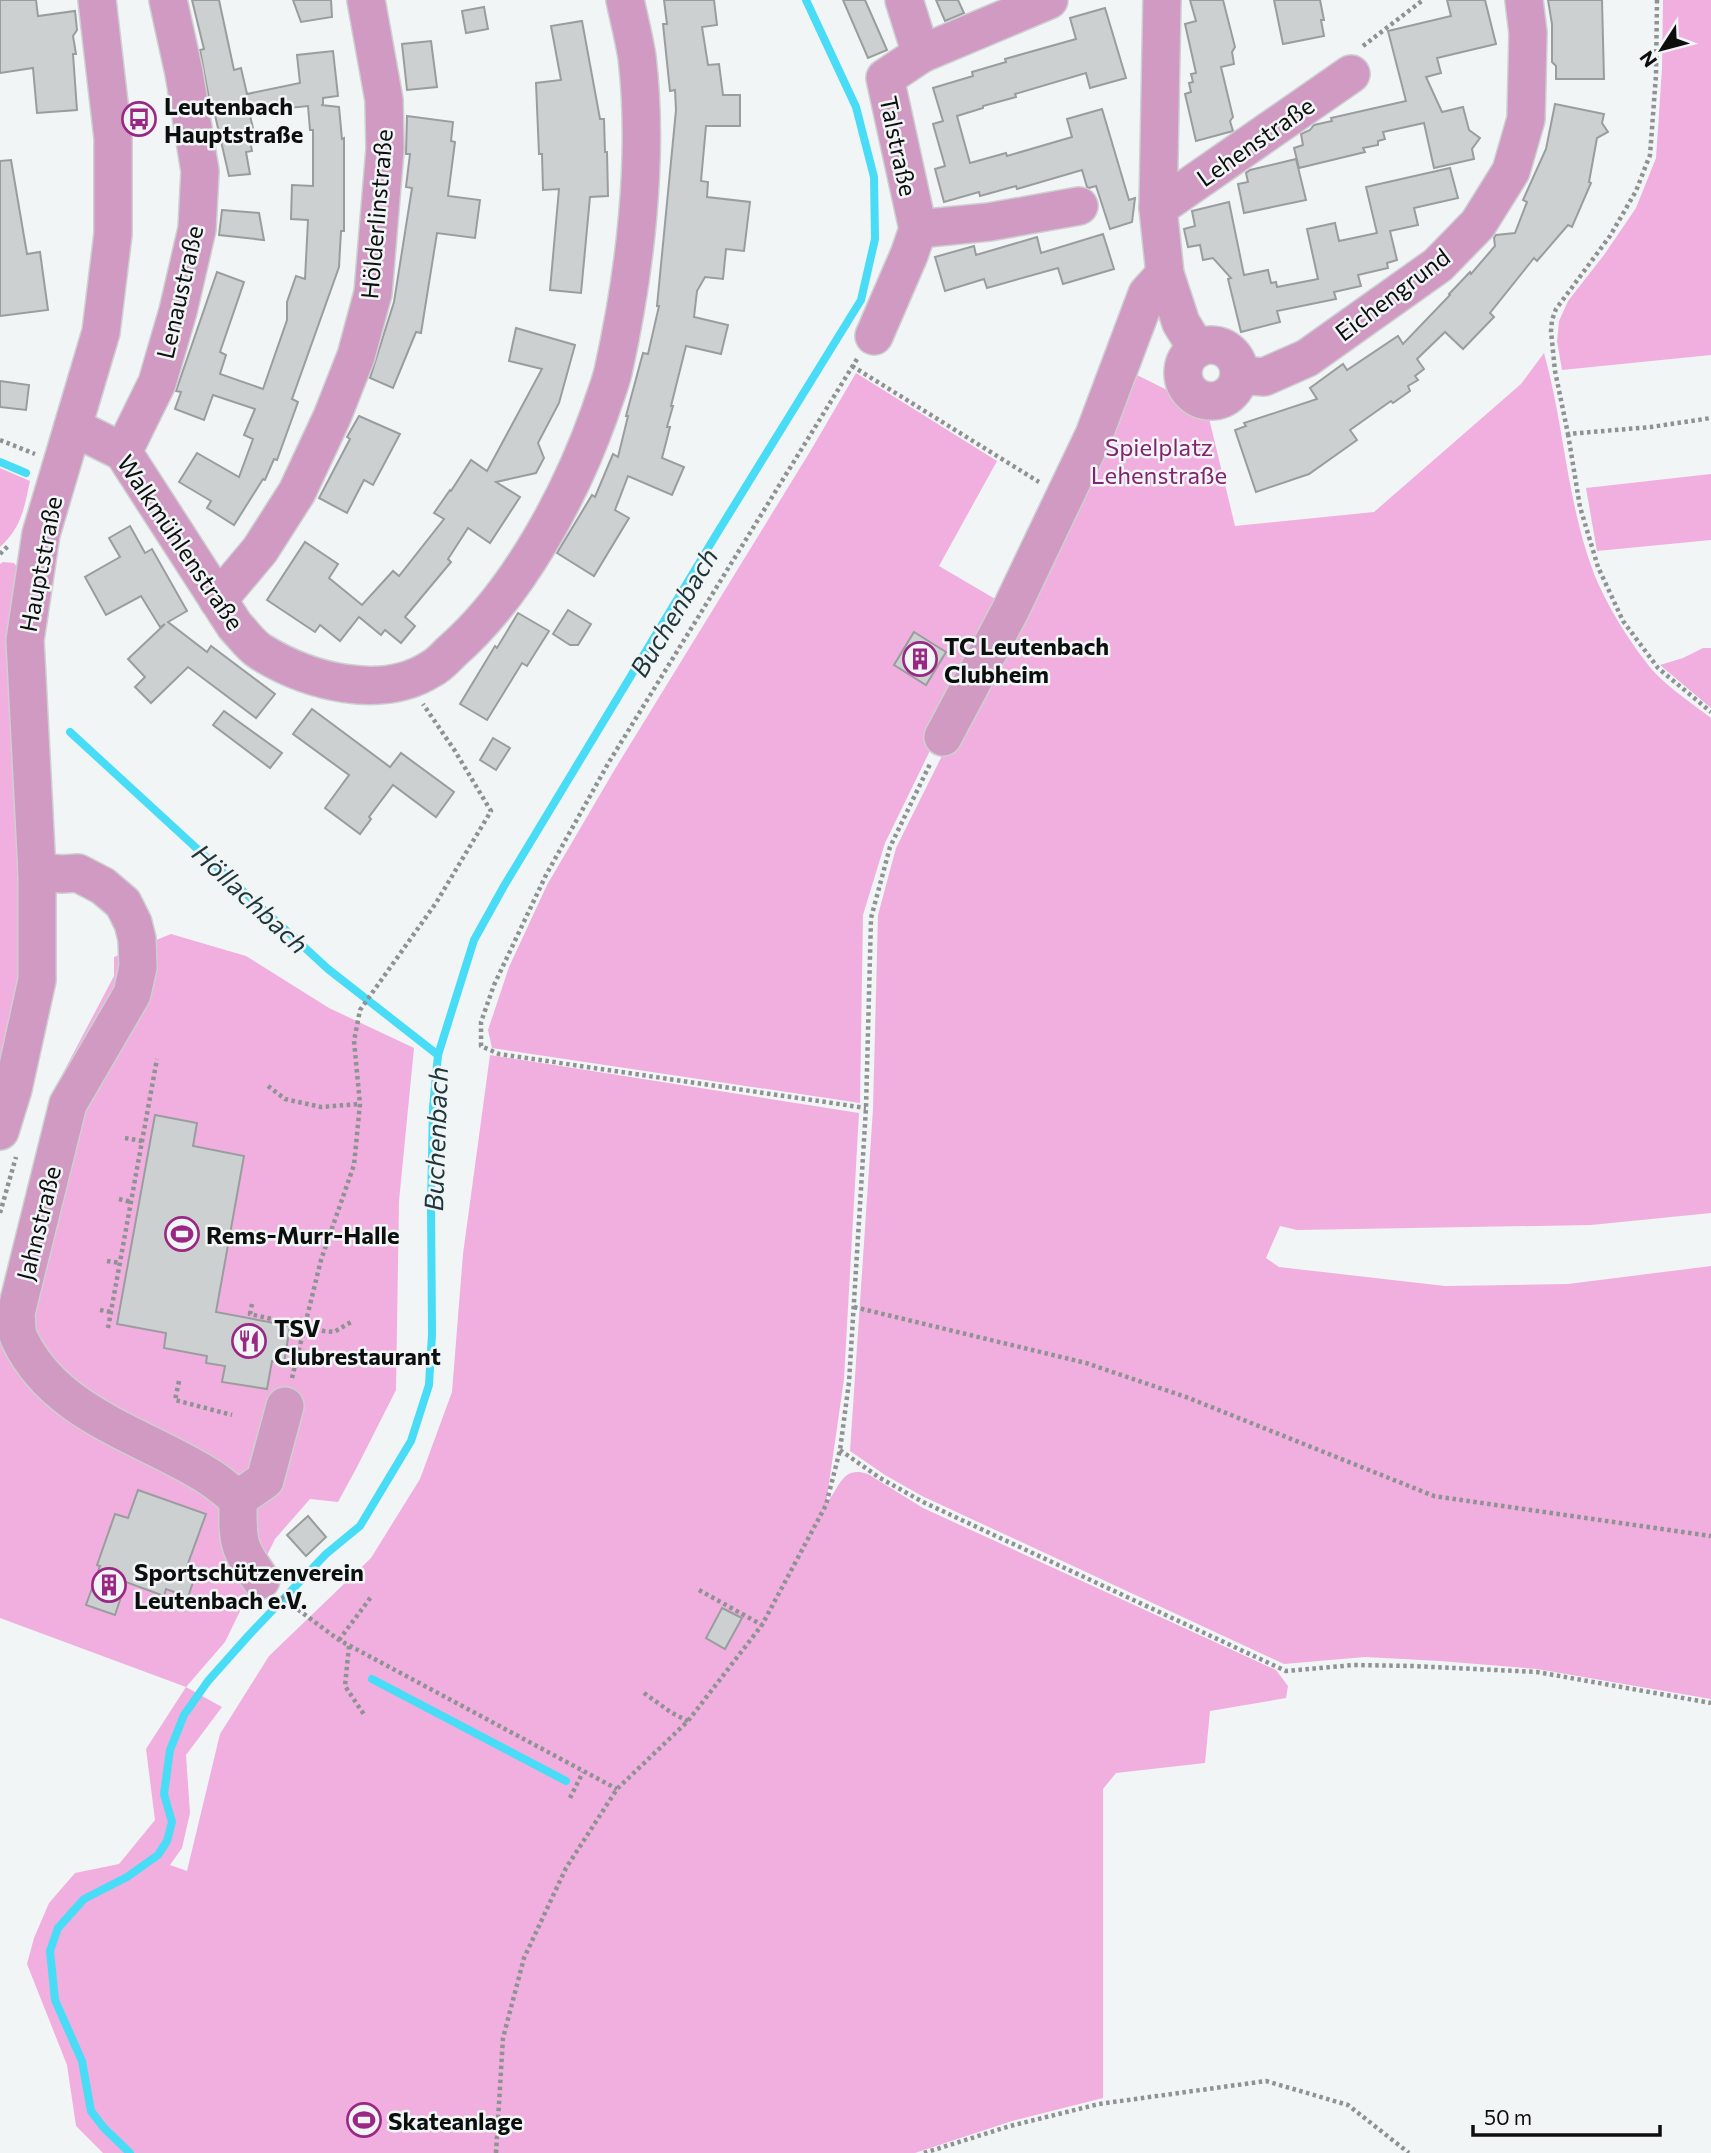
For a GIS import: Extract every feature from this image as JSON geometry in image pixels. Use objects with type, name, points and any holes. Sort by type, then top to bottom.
[{"type":"street","name":"Hauptstraße","points":[[0,1131],[13,1089],[37,980],[37,872],[25,640],[41,534],[101,332],[113,234],[113,138],[97,0]]},
{"type":"street","name":"Lenaustraße","points":[[123,452],[157,383],[178,311],[197,229],[200,171],[169,0]]},
{"type":"street","name":"Hölderlinstraße","points":[[218,600],[260,550],[296,492],[332,417],[356,356],[373,293],[385,149],[384,100],[366,0]]},
{"type":"street","name":"Walkmühlenstraße","points":[[73,427],[123,452],[235,626],[259,650],[295,669],[331,681],[375,685],[407,681],[432,669],[467,638],[495,606],[534,551],[590,440],[613,374],[631,272],[642,153],[637,57],[625,0]]},
{"type":"street","points":[[904,0],[921,54],[1049,0]]},
{"type":"street","name":"Lehenstraße","points":[[1162,0],[1158,208],[1165,274],[1181,323],[1196,349]]},
{"type":"street","name":"Eichengrund","points":[[1196,349],[1189,355],[1183,372],[1189,390],[1205,400],[1223,398],[1231,392],[1239,375],[1264,377],[1307,358],[1438,265],[1478,224],[1511,171],[1526,119],[1528,33],[1524,0]]},
{"type":"street","name":"Talstraße","points":[[874,336],[918,229],[885,78],[921,54]]},
{"type":"street","name":"Lehenstraße","points":[[1158,208],[1356,60]]},
{"type":"street","name":"Talstraße","points":[[918,229],[989,222],[1079,206]]},
{"type":"street","points":[[943,737],[1011,609],[1065,498],[1094,435],[1147,294],[1165,274]]},
{"type":"street","name":"Jahnstraße","points":[[37,872],[78,873],[103,886],[123,903],[137,939],[138,967],[132,994],[68,1104],[16,1313],[19,1338],[40,1370],[57,1389],[107,1424],[209,1477],[238,1499]]},
{"type":"street","points":[[261,1580],[243,1555],[238,1539],[238,1499],[265,1480],[285,1406]]},
{"type":"path","points":[[1356,60],[1423,0]]},
{"type":"path","points":[[1657,0],[1656,75],[1650,155],[1636,191],[1610,236],[1556,309],[1551,331],[1555,371],[1580,507],[1598,567],[1623,621],[1658,668],[1711,712]]},
{"type":"path","points":[[866,1108],[499,1054],[481,1046],[481,1022],[494,985],[552,864],[608,762],[852,366],[1065,498]]},
{"type":"path","points":[[1568,434],[1651,427],[1711,418]]},
{"type":"path","points":[[285,1406],[321,1260],[354,1165],[360,1104],[354,1041],[360,1010],[436,903],[491,811],[455,751],[407,681]]},
{"type":"path","points":[[496,2153],[503,2038],[524,1958],[566,1868],[617,1789],[688,1721],[762,1625],[826,1506],[840,1450],[849,1382],[866,1108],[871,918],[890,847],[943,737]]},
{"type":"path","points":[[108,1328],[157,1059]]},
{"type":"path","points":[[268,1086],[285,1099],[321,1107],[360,1104]]},
{"type":"path","points":[[125,1138],[142,1141]]},
{"type":"path","points":[[119,1199],[131,1202]]},
{"type":"path","points":[[107,1261],[120,1262]]},
{"type":"path","points":[[252,1304],[250,1314],[334,1332],[351,1322]]},
{"type":"path","points":[[854,1307],[1086,1363],[1186,1397],[1434,1496],[1711,1536]]},
{"type":"path","points":[[100,1310],[111,1312]]},
{"type":"path","points":[[178,1381],[175,1400],[232,1415]]},
{"type":"path","points":[[840,1450],[880,1478],[923,1502],[1286,1671],[1354,1665],[1537,1672],[1711,1703]]},
{"type":"path","points":[[699,1590],[762,1625]]},
{"type":"path","points":[[338,1640],[371,1597]]},
{"type":"path","points":[[296,1609],[338,1640],[617,1789]]},
{"type":"path","points":[[349,1646],[345,1686],[365,1716]]},
{"type":"path","points":[[644,1693],[688,1721]]},
{"type":"path","points":[[570,1798],[583,1772]]},
{"type":"path","points":[[924,2153],[1010,2126],[1099,2104],[1266,2081],[1348,2105],[1409,2153]]},
{"type":"green space","points":[[1663,0],[1711,0],[1711,355],[1562,370],[1557,341],[1559,321],[1568,301],[1636,208],[1656,158]]},
{"type":"green space","name":"Spielplatz Lehenstraße","points":[[1544,353],[1577,518],[1598,584],[1621,626],[1648,665],[1711,718],[1711,1213],[1591,1225],[1297,1230],[1280,1226],[1266,1258],[1279,1267],[1445,1286],[1568,1284],[1711,1266],[1711,1699],[1537,1669],[1440,1661],[1365,1657],[1284,1664],[922,1496],[850,1451],[873,1109],[878,915],[896,848],[1133,373],[1207,410],[1235,526],[1374,512],[1521,384]]},
{"type":"green space","points":[[856,373],[997,461],[939,566],[1002,603],[885,843],[863,915],[860,1103],[492,1048],[488,1030],[509,967],[547,885]]},
{"type":"green space","points":[[0,468],[30,481],[18,524],[0,547]]},
{"type":"green space","points":[[1711,474],[1711,540],[1597,551],[1586,488]]},
{"type":"green space","points":[[14,563],[18,568],[23,982],[0,1082],[0,564]]},
{"type":"green space","points":[[1703,648],[1711,648],[1711,708],[1660,665]]},
{"type":"green space","points":[[171,934],[246,956],[329,1008],[414,1048],[399,1201],[396,1390],[338,1502],[310,1499],[275,1539],[225,1642],[186,1687],[0,1618],[0,1315],[10,1256],[53,1092],[114,976],[114,957]]},
{"type":"green space","points":[[490,1055],[859,1113],[844,1379],[826,1504],[847,1475],[852,1472],[868,1474],[923,1508],[1276,1670],[1288,1686],[1286,1698],[1210,1711],[1205,1763],[1116,1773],[1103,1789],[1103,2098],[1012,2121],[915,2153],[103,2153],[76,2126],[67,2065],[27,1964],[34,1938],[49,1903],[75,1873],[119,1864],[155,1820],[146,1749],[186,1687],[222,1707],[186,1755],[190,1813],[182,1848],[170,1865],[187,1871],[220,1734],[269,1656],[371,1558],[420,1479],[452,1392],[463,1254]]},
{"type":"building","points":[[0,0],[36,0],[38,16],[75,11],[77,30],[73,36],[76,54],[73,54],[77,110],[37,113],[33,68],[0,73]]},
{"type":"building","points":[[192,0],[219,0],[234,70],[241,68],[247,94],[300,83],[297,55],[333,51],[338,96],[323,98],[321,105],[339,107],[342,139],[344,138],[344,231],[341,231],[339,267],[292,399],[298,402],[277,460],[274,459],[265,480],[263,479],[234,525],[207,508],[211,501],[179,482],[197,453],[239,477],[253,439],[244,435],[255,409],[213,395],[204,420],[175,409],[181,392],[176,391],[217,272],[244,282],[220,352],[226,355],[220,374],[263,389],[287,320],[287,302],[296,276],[305,279],[308,220],[291,219],[292,185],[313,186],[313,130],[310,130],[308,106],[249,112],[253,128],[248,130],[252,151],[246,152],[250,174],[229,176],[215,115],[212,115],[200,50],[204,49]]},
{"type":"building","points":[[293,0],[331,0],[332,17],[301,22]]},
{"type":"building","points":[[664,0],[714,0],[717,25],[702,27],[708,65],[719,64],[723,95],[740,95],[740,126],[706,126],[701,181],[708,182],[707,197],[750,202],[744,251],[726,249],[723,279],[705,277],[697,291],[694,317],[728,325],[721,354],[686,346],[662,458],[684,467],[672,495],[628,476],[615,510],[629,518],[594,576],[557,553],[592,495],[595,497],[613,454],[618,457],[643,353],[648,354],[659,306],[676,110],[675,90],[670,91],[663,24],[667,24]]},
{"type":"building","points":[[843,0],[865,0],[887,50],[868,58]]},
{"type":"building","points":[[936,0],[958,0],[964,13],[945,21]]},
{"type":"building","points":[[1190,0],[1223,0],[1235,47],[1232,52],[1234,64],[1221,67],[1233,117],[1230,121],[1233,131],[1196,141],[1185,94],[1191,92],[1191,74],[1196,73],[1185,24],[1196,21]]},
{"type":"building","points":[[1274,0],[1320,0],[1324,36],[1283,44]]},
{"type":"building","points":[[1447,0],[1485,0],[1496,44],[1437,58],[1441,73],[1426,77],[1442,112],[1463,107],[1469,130],[1480,138],[1472,149],[1474,159],[1434,168],[1424,123],[1383,132],[1385,139],[1378,141],[1378,145],[1363,148],[1365,152],[1299,168],[1294,148],[1303,145],[1301,134],[1314,125],[1332,121],[1331,118],[1406,101],[1388,31],[1451,16]]},
{"type":"building","points":[[1548,0],[1602,0],[1604,79],[1556,79],[1556,66],[1552,62],[1552,24]]},
{"type":"building","points":[[484,7],[488,29],[466,33],[462,11]]},
{"type":"building","points":[[1105,8],[1126,78],[1090,88],[1086,73],[1015,94],[1016,97],[957,116],[970,163],[1006,153],[1007,156],[1072,137],[1067,119],[1102,109],[1129,200],[1135,198],[1132,222],[1110,229],[1096,186],[1087,187],[1082,170],[1017,189],[1016,186],[980,196],[979,192],[944,202],[935,169],[945,166],[933,124],[943,121],[933,88],[973,76],[972,72],[1006,62],[1005,59],[1076,39],[1070,18]]},
{"type":"building","points":[[582,21],[600,119],[604,119],[608,196],[590,197],[581,293],[550,290],[559,189],[543,190],[536,83],[561,80],[551,26]]},
{"type":"building","points":[[431,41],[437,87],[407,90],[402,44]]},
{"type":"building","points":[[1555,104],[1604,114],[1602,123],[1608,132],[1597,138],[1589,182],[1591,183],[1572,227],[1568,225],[1537,261],[1534,258],[1490,313],[1494,317],[1463,349],[1445,332],[1417,359],[1424,369],[1415,376],[1418,380],[1408,386],[1410,391],[1350,430],[1357,440],[1309,474],[1256,492],[1235,430],[1246,426],[1244,423],[1317,399],[1310,388],[1343,364],[1347,370],[1398,336],[1403,344],[1495,246],[1496,235],[1515,233],[1527,202],[1523,200],[1546,149]]},
{"type":"building","points":[[407,116],[453,122],[451,141],[455,142],[448,196],[480,200],[475,238],[437,233],[421,333],[416,332],[393,388],[370,378],[394,302],[412,188],[406,187],[410,154],[406,154]]},
{"type":"building","points":[[1296,159],[1306,200],[1244,213],[1238,184],[1248,182],[1246,173]]},
{"type":"building","points":[[11,160],[27,254],[40,252],[48,310],[0,316],[0,161]]},
{"type":"building","points":[[1450,168],[1458,198],[1414,208],[1418,225],[1390,231],[1397,260],[1387,263],[1388,268],[1358,275],[1361,286],[1334,292],[1336,299],[1277,311],[1280,322],[1241,332],[1228,279],[1231,278],[1213,258],[1203,260],[1200,245],[1188,247],[1184,229],[1195,226],[1192,211],[1229,202],[1244,275],[1268,270],[1271,283],[1276,282],[1277,287],[1318,279],[1307,229],[1335,223],[1339,241],[1377,233],[1366,187]]},
{"type":"building","points":[[222,210],[259,213],[264,240],[219,235]]},
{"type":"building","points":[[1103,234],[1114,269],[1063,284],[1058,268],[987,288],[984,279],[945,291],[935,257],[974,246],[976,255],[1037,237],[1041,253]]},
{"type":"building","points":[[516,328],[575,345],[559,403],[538,443],[544,458],[536,473],[496,482],[520,497],[490,543],[468,528],[448,559],[451,562],[405,617],[415,626],[401,643],[385,630],[381,635],[359,617],[340,641],[320,625],[315,632],[267,600],[305,542],[338,564],[329,578],[362,605],[393,571],[399,576],[444,519],[434,513],[471,460],[487,471],[542,369],[509,361]]},
{"type":"building","points":[[0,381],[29,385],[26,410],[0,407]]},
{"type":"building","points":[[359,416],[400,434],[373,485],[364,480],[347,513],[319,498]]},
{"type":"building","points":[[130,526],[145,553],[152,549],[187,611],[168,622],[207,652],[211,646],[275,694],[256,718],[188,667],[151,703],[135,687],[145,677],[128,659],[165,624],[160,627],[141,596],[106,615],[85,577],[120,557],[109,538]]},
{"type":"building","points":[[568,610],[591,624],[578,645],[570,645],[553,634]]},
{"type":"building","points":[[518,613],[549,631],[527,666],[522,663],[487,720],[460,704]]},
{"type":"building","name":"TC Leutenbach Clubheim","points":[[914,632],[946,652],[926,685],[894,665]]},
{"type":"building","points":[[312,709],[390,767],[401,753],[454,792],[436,817],[393,785],[360,834],[325,808],[349,775],[293,734]]},
{"type":"building","points":[[224,711],[282,753],[270,768],[213,725]]},
{"type":"building","points":[[493,738],[510,748],[496,770],[480,760]]},
{"type":"building","name":"Rems-Murr-Halle","points":[[155,1115],[197,1123],[193,1146],[244,1156],[216,1312],[290,1326],[284,1363],[272,1361],[267,1389],[222,1382],[225,1366],[206,1363],[207,1356],[164,1348],[166,1333],[117,1324]]},
{"type":"building","points":[[138,1490],[206,1514],[186,1569],[196,1573],[188,1597],[166,1589],[164,1596],[126,1582],[115,1615],[86,1605],[115,1514],[128,1518]]},
{"type":"building","points":[[308,1516],[326,1537],[306,1556],[287,1535]]},
{"type":"building","points":[[722,1608],[742,1618],[725,1649],[706,1638]]},
{"type":"waterway","name":"Buchenbach","points":[[130,2153],[91,2111],[82,2061],[55,2000],[50,1951],[58,1928],[84,1899],[127,1877],[158,1855],[167,1841],[172,1822],[164,1794],[170,1750],[184,1715],[208,1681],[249,1635],[326,1554],[360,1526],[411,1441],[429,1385],[432,1334],[433,1107],[438,1055],[474,940],[716,535],[861,300],[875,239],[874,177],[856,107],[806,0]]},
{"type":"waterway","name":"Höllachbach","points":[[0,462],[26,473]]},
{"type":"waterway","name":"Höllachbach","points":[[70,732],[328,969],[438,1055]]},
{"type":"waterway","points":[[372,1679],[566,1781]]},
{"type":"place","name":"Leutenbach Hauptstraße","points":[[139,119]]},
{"type":"place","name":"TC Leutenbach Clubheim","points":[[920,659]]},
{"type":"place","name":"Rems-Murr-Halle","points":[[182,1234]]},
{"type":"place","name":"TSV Clubrestaurant","points":[[249,1341]]},
{"type":"place","name":"Sportschützenverein Leutenbach e.V.","points":[[109,1585]]},
{"type":"place","name":"Skateanlage","points":[[364,2120]]}]
